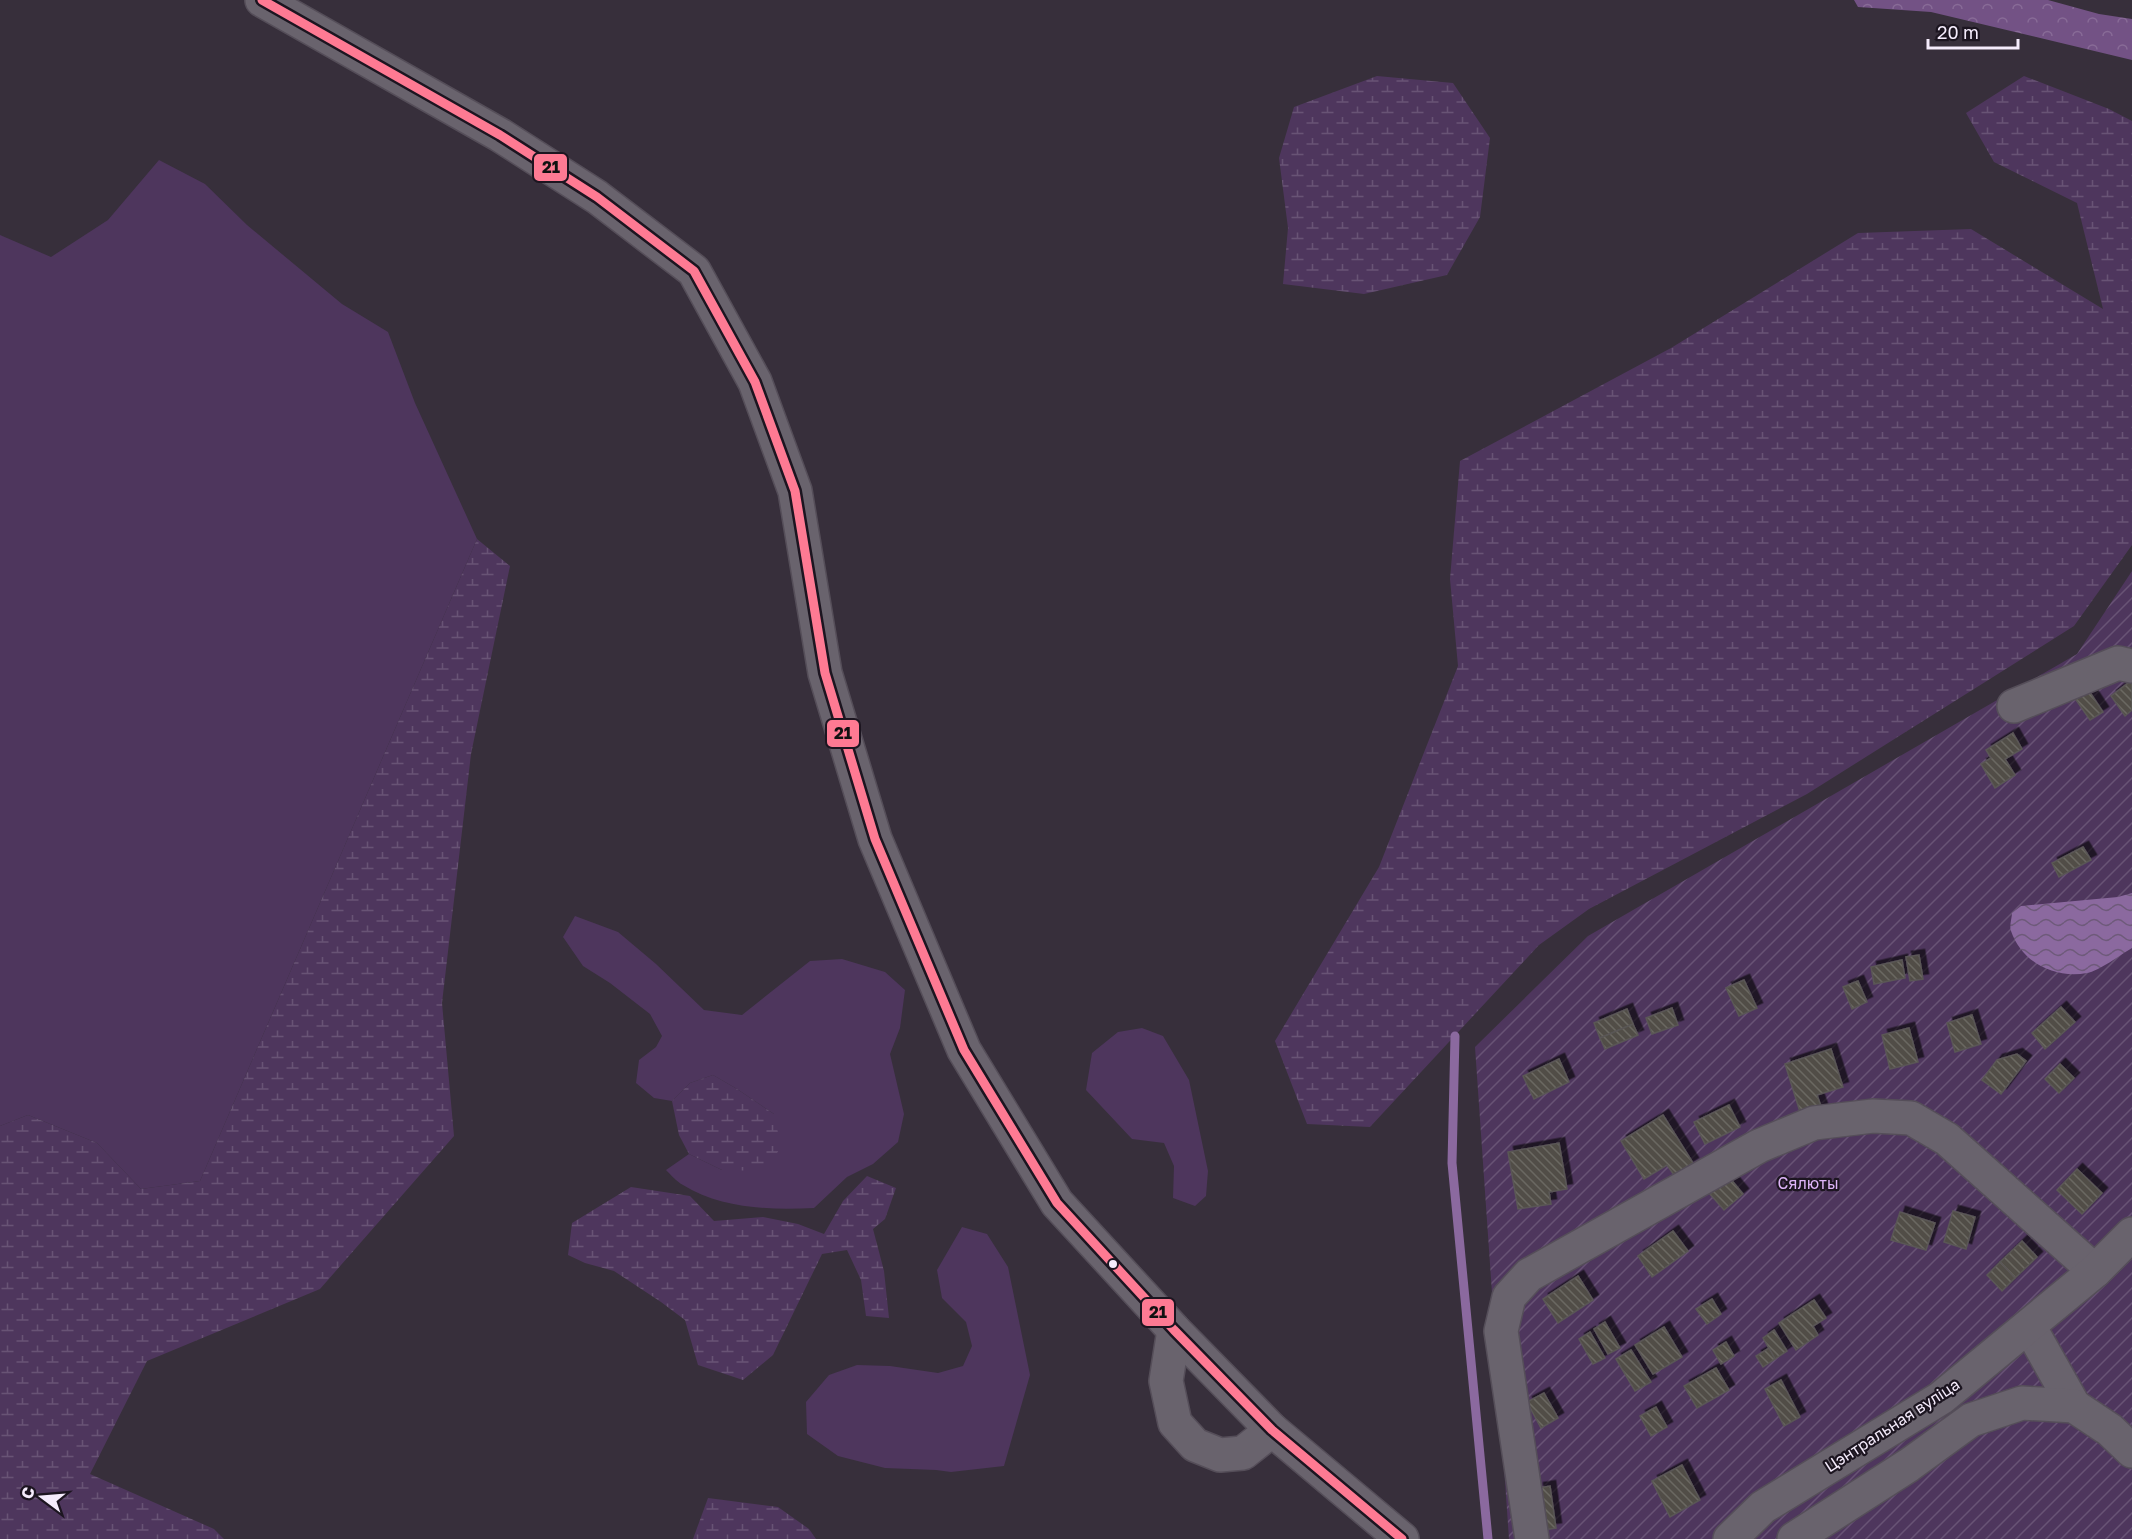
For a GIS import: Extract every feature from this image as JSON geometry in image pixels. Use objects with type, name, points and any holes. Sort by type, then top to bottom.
[{"type":"street","points":[[262,0],[500,135],[597,197],[694,272],[755,382],[795,491],[828,684],[875,838],[964,1050],[1057,1203],[1174,1330],[1272,1430],[1402,1539]]},
{"type":"street","points":[[2014,706],[2118,663],[2132,666]]},
{"type":"street","points":[[1532,1539],[1501,1331],[1509,1297],[1529,1275],[1759,1146],[1814,1123],[1873,1116],[1911,1118],[1947,1139],[2095,1271]]},
{"type":"street","name":"Цэнтральная вуліца","points":[[1730,1539],[1763,1507],[1941,1398],[2095,1271],[2132,1234]]},
{"type":"street","points":[[1971,1420],[2029,1326],[2074,1406],[2110,1430],[2132,1451]]},
{"type":"street","points":[[1174,1330],[1166,1380],[1175,1423],[1195,1445],[1220,1455],[1243,1453],[1272,1430]]},
{"type":"street","points":[[1794,1539],[1909,1465],[1971,1420],[2022,1403],[2074,1406]]},
{"type":"green space","points":[[1854,0],[2048,0],[2099,14],[2132,19],[2132,60],[1931,12],[1858,7]]},
{"type":"green space","points":[[1377,76],[1453,83],[1490,138],[1480,217],[1447,275],[1364,294],[1283,284],[1288,228],[1279,158],[1294,107]]},
{"type":"green space","points":[[2024,76],[2109,109],[2132,121],[2132,545],[2074,626],[1807,794],[1589,909],[1539,945],[1370,1127],[1307,1124],[1275,1041],[1379,867],[1458,666],[1450,579],[1460,461],[1671,348],[1858,233],[1971,229],[2103,309],[2077,203],[1994,162],[1966,113]]},
{"type":"green space","points":[[159,160],[205,184],[247,225],[342,304],[388,332],[415,403],[477,539],[200,1181],[141,1189],[97,1143],[28,1115],[0,1126],[0,235],[51,257],[108,220]]},
{"type":"green space","points":[[477,539],[510,566],[471,754],[442,1003],[454,1136],[320,1289],[147,1361],[90,1474],[214,1529],[224,1539],[0,1539],[0,1126],[28,1115],[97,1143],[141,1189],[200,1181]]},
{"type":"green space","name":"Сялюты","points":[[2132,571],[2132,1539],[1509,1539],[1475,1047],[1588,936],[2077,654]]},
{"type":"green space","points":[[575,916],[618,932],[656,964],[704,1010],[742,1015],[810,961],[842,959],[885,972],[905,990],[900,1028],[890,1054],[904,1114],[898,1142],[873,1164],[847,1177],[814,1208],[763,1208],[730,1203],[698,1193],[681,1184],[666,1170],[689,1154],[722,1170],[774,1114],[713,1075],[690,1083],[672,1101],[654,1098],[636,1083],[639,1060],[656,1047],[662,1036],[650,1014],[610,983],[583,966],[563,937]]},
{"type":"green space","points":[[1142,1028],[1163,1036],[1189,1080],[1208,1171],[1206,1196],[1195,1206],[1173,1198],[1174,1166],[1164,1143],[1132,1139],[1086,1090],[1092,1053],[1118,1032]]},
{"type":"green space","points":[[713,1075],[774,1114],[781,1147],[765,1171],[722,1170],[689,1154],[679,1135],[672,1101],[690,1083]]},
{"type":"green space","points":[[867,1176],[896,1188],[885,1219],[873,1229],[884,1271],[889,1318],[866,1316],[861,1280],[847,1250],[822,1254],[773,1355],[743,1380],[698,1365],[685,1320],[661,1302],[614,1271],[585,1263],[568,1255],[572,1223],[631,1187],[690,1196],[714,1221],[763,1217],[798,1224],[824,1234],[843,1201]]},
{"type":"green space","points":[[962,1227],[987,1234],[1008,1267],[1030,1375],[1004,1466],[951,1472],[885,1468],[838,1456],[807,1434],[806,1402],[829,1375],[857,1365],[890,1366],[938,1373],[963,1366],[972,1346],[966,1322],[942,1298],[937,1270]]},
{"type":"green space","points":[[708,1498],[778,1507],[809,1529],[816,1539],[693,1539]]},
{"type":"water","points":[[2132,893],[2132,948],[2092,972],[2063,973],[2041,966],[2023,952],[2011,931],[2012,913],[2021,906],[2118,897]]},
{"type":"building","points":[[2132,680],[2132,710],[2125,716],[2111,696]]},
{"type":"building","points":[[2087,688],[2103,712],[2090,720],[2074,697]]},
{"type":"building","points":[[2013,733],[2022,749],[2005,759],[2015,775],[1995,788],[1981,764],[1991,758],[1986,750]]},
{"type":"building","points":[[2083,847],[2091,860],[2059,877],[2052,863]]},
{"type":"building","points":[[1919,955],[1923,979],[1910,981],[1906,957]]},
{"type":"building","points":[[1902,960],[1905,978],[1874,984],[1871,967]]},
{"type":"building","points":[[1744,980],[1757,1008],[1739,1016],[1726,988]]},
{"type":"building","points":[[1858,981],[1867,1002],[1852,1009],[1843,987]]},
{"type":"building","points":[[2061,1007],[2075,1022],[2045,1049],[2032,1033]]},
{"type":"building","points":[[1672,1008],[1678,1025],[1652,1034],[1646,1018]]},
{"type":"building","points":[[1627,1009],[1633,1024],[1600,1038],[1594,1023]]},
{"type":"building","points":[[1972,1015],[1981,1044],[1955,1052],[1947,1023]]},
{"type":"building","points":[[1633,1024],[1638,1035],[1605,1049],[1600,1038]]},
{"type":"building","points":[[1909,1028],[1918,1062],[1890,1069],[1882,1035]]},
{"type":"building","points":[[1831,1049],[1843,1087],[1817,1095],[1822,1109],[1801,1115],[1785,1064]]},
{"type":"building","points":[[2017,1054],[2026,1061],[2001,1094],[1982,1080],[1997,1060]]},
{"type":"building","points":[[1559,1059],[1569,1082],[1534,1099],[1523,1076]]},
{"type":"building","points":[[2060,1064],[2074,1078],[2059,1093],[2045,1079]]},
{"type":"building","points":[[1729,1105],[1740,1127],[1705,1144],[1694,1122]]},
{"type":"building","points":[[1663,1115],[1693,1163],[1674,1175],[1667,1165],[1644,1179],[1621,1141]]},
{"type":"building","points":[[1559,1143],[1567,1189],[1549,1192],[1551,1204],[1518,1209],[1508,1152]]},
{"type":"building","points":[[2077,1169],[2102,1193],[2082,1214],[2057,1190]]},
{"type":"building","points":[[1729,1177],[1743,1194],[1724,1210],[1710,1194]]},
{"type":"building","points":[[1953,1211],[1975,1217],[1966,1249],[1944,1242]]},
{"type":"building","points":[[1900,1212],[1935,1223],[1926,1250],[1891,1240]]},
{"type":"building","points":[[1673,1231],[1688,1251],[1652,1277],[1638,1256]]},
{"type":"building","points":[[2022,1241],[2037,1257],[2015,1278],[2000,1262]]},
{"type":"building","points":[[2000,1262],[2015,1278],[2002,1291],[1987,1275]]},
{"type":"building","points":[[1578,1276],[1593,1300],[1558,1323],[1543,1299]]},
{"type":"building","points":[[1712,1299],[1721,1314],[1707,1324],[1696,1309]]},
{"type":"building","points":[[1814,1300],[1826,1318],[1813,1326],[1818,1335],[1796,1350],[1779,1323]]},
{"type":"building","points":[[1605,1322],[1620,1348],[1608,1354],[1594,1329]]},
{"type":"building","points":[[1664,1327],[1682,1357],[1653,1374],[1635,1345]]},
{"type":"building","points":[[1774,1330],[1787,1351],[1775,1359],[1763,1338]]},
{"type":"building","points":[[1590,1332],[1605,1358],[1593,1364],[1579,1339]]},
{"type":"building","points":[[1726,1342],[1734,1356],[1721,1364],[1713,1350]]},
{"type":"building","points":[[1769,1348],[1775,1359],[1763,1367],[1756,1356]]},
{"type":"building","points":[[1631,1350],[1651,1382],[1635,1391],[1616,1359]]},
{"type":"building","points":[[1716,1368],[1729,1390],[1697,1408],[1684,1386]]},
{"type":"building","points":[[1781,1380],[1800,1417],[1784,1426],[1765,1389]]},
{"type":"building","points":[[1544,1393],[1558,1418],[1541,1428],[1527,1402]]},
{"type":"building","points":[[1656,1407],[1667,1427],[1651,1436],[1640,1416]]},
{"type":"building","points":[[1682,1465],[1700,1500],[1670,1517],[1652,1481]]},
{"type":"building","points":[[1550,1486],[1556,1528],[1543,1530],[1538,1488]]},
{"type":"waterway","points":[[1455,1036],[1452,1163],[1488,1539]]},
{"type":"transit line","name":"21","points":[[262,0],[500,135],[597,197],[694,271],[755,382],[795,491],[825,673],[875,839],[964,1050],[1057,1203],[1174,1330],[1272,1430],[1402,1539]]}]
